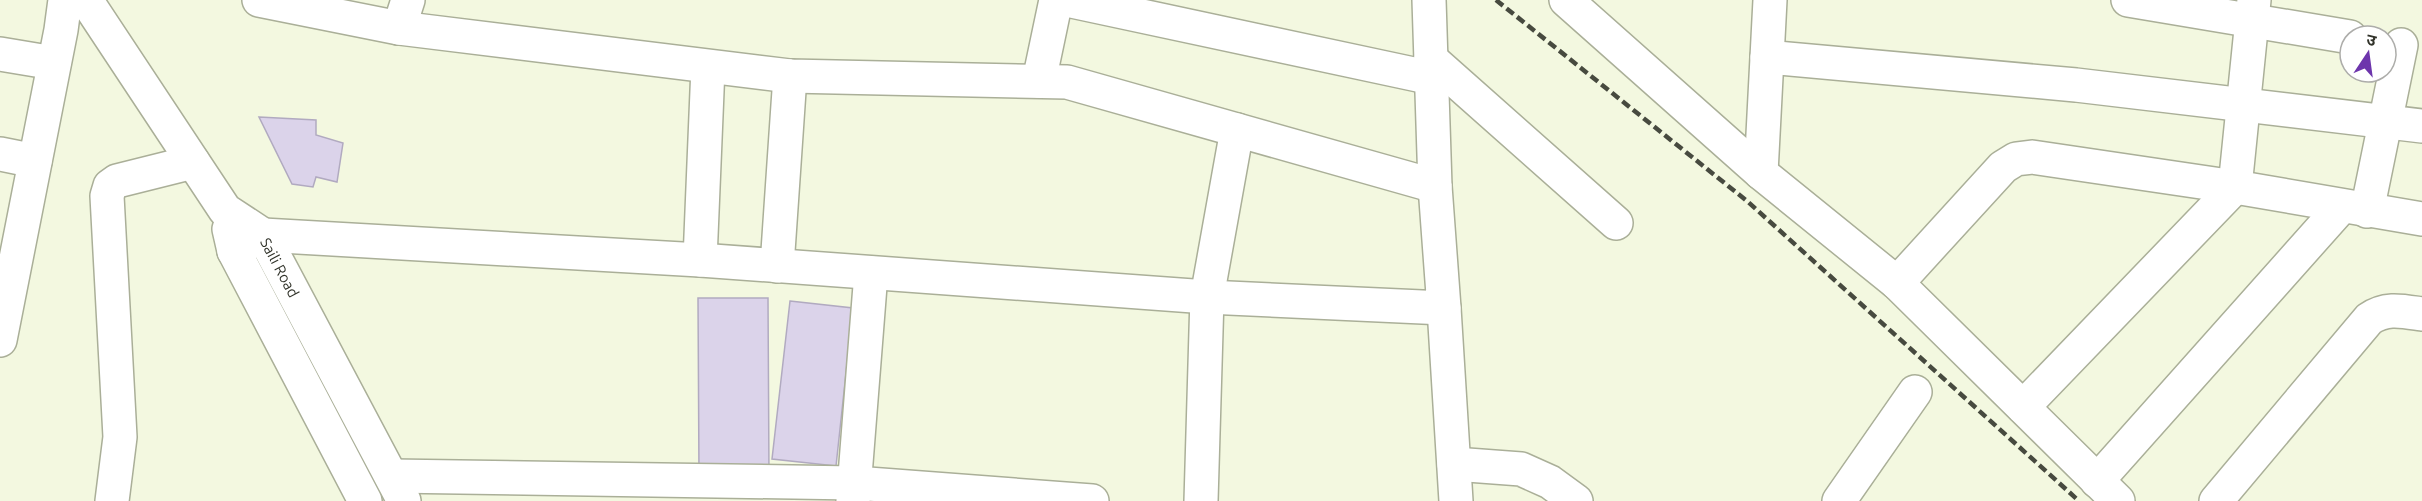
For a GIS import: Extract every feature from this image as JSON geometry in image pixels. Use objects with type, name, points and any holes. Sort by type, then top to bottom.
[{"type":"street","points":[[0,340],[65,0]]},
{"type":"street","name":"Saili Road","points":[[86,0],[225,210],[263,235],[398,489]]},
{"type":"street","points":[[259,0],[404,14],[708,68],[790,76],[1067,82],[1435,186]]},
{"type":"street","points":[[1039,81],[1056,0]]},
{"type":"street","points":[[1067,0],[1431,68],[1616,223]]},
{"type":"street","points":[[1429,0],[1435,186],[1456,501]]},
{"type":"street","points":[[1566,0],[1761,173],[1897,283],[2107,491],[2355,208],[2385,121],[2403,45]]},
{"type":"street","points":[[1761,173],[1770,0]]},
{"type":"street","points":[[2128,0],[2253,10],[2338,34]]},
{"type":"street","points":[[2023,407],[2235,187],[2253,10]]},
{"type":"street","points":[[0,54],[54,63]]},
{"type":"street","points":[[1767,57],[2064,84],[2422,126]]},
{"type":"street","points":[[700,260],[708,68]]},
{"type":"street","points":[[777,266],[790,76]]},
{"type":"street","points":[[1201,501],[1207,297],[1237,129]]},
{"type":"street","points":[[0,154],[35,161]]},
{"type":"street","points":[[1897,283],[2004,167],[2016,159],[2032,157],[2235,187],[2422,219]]},
{"type":"street","points":[[112,501],[120,437],[107,195],[110,186],[117,181],[193,162]]},
{"type":"street","points":[[225,210],[234,251],[365,501]]},
{"type":"street","points":[[234,251],[263,235],[700,260],[1207,297],[1444,308]]},
{"type":"street","points":[[854,492],[871,273]]},
{"type":"street","points":[[2216,501],[2369,319],[2378,312],[2395,310],[2422,314]]},
{"type":"street","points":[[1839,501],[1915,392]]},
{"type":"street","points":[[1454,464],[1521,469],[1550,482],[1576,501]]},
{"type":"street","points":[[398,489],[854,492],[1092,501]]},
{"type":"building","points":[[259,117],[316,120],[316,135],[343,143],[337,182],[316,177],[313,187],[292,184]]},
{"type":"building","points":[[698,298],[768,298],[769,477],[699,477]]},
{"type":"building","points":[[790,301],[853,308],[836,466],[772,459]]},
{"type":"railway","points":[[1496,0],[1747,201],[2079,501]]}]
